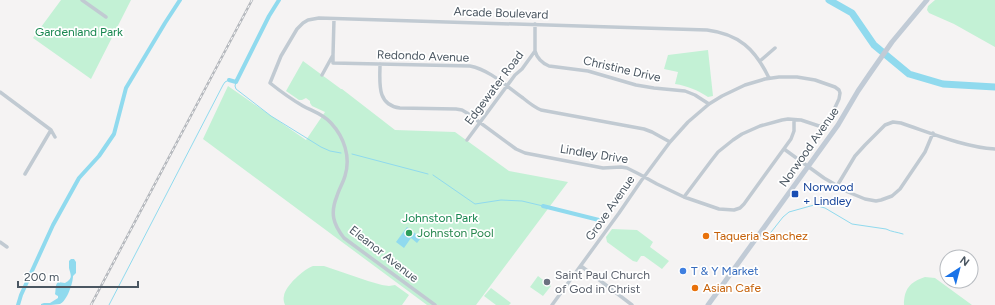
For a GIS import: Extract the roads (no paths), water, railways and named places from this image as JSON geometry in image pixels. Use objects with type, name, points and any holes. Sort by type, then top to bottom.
[{"type":"main road","name":"Norwood Avenue","points":[[708,305],[838,125],[874,67],[892,42],[927,0]]},
{"type":"street","points":[[82,0],[106,17]]},
{"type":"street","name":"Arcade Boulevard","points":[[270,83],[298,26],[313,18],[707,30],[728,35],[742,42],[760,61],[769,78]]},
{"type":"street","points":[[322,75],[333,55],[334,18]]},
{"type":"street","name":"Edgewater Road","points":[[467,140],[515,75],[522,69],[535,51],[535,24]]},
{"type":"street","points":[[760,61],[775,48]]},
{"type":"street","name":"Christine Drive","points":[[535,51],[539,59],[548,66],[588,71],[636,85],[684,91],[695,94],[709,104]]},
{"type":"street","name":"Redondo Avenue","points":[[333,55],[333,63],[475,67],[489,73],[532,106],[541,110],[644,129],[670,142]]},
{"type":"street","name":"Lindley Drive","points":[[380,64],[381,92],[385,100],[392,106],[400,108],[459,110],[467,112],[516,149],[525,153],[603,168],[626,168],[684,197],[719,209],[732,210],[737,209],[744,204],[791,139],[794,120]]},
{"type":"street","points":[[684,197],[718,152],[742,134],[760,126],[782,120],[807,122],[818,126],[824,125],[832,114],[839,99],[840,93],[838,89],[825,83],[808,78],[786,76],[769,78]]},
{"type":"street","name":"Grove Avenue","points":[[552,305],[670,142],[688,122],[709,104],[735,89],[769,78]]},
{"type":"street","name":"Eleanor Avenue","points":[[270,83],[288,97],[330,121],[338,130],[344,141],[347,152],[347,164],[345,176],[333,207],[337,229],[344,238],[435,305]]},
{"type":"street","points":[[0,92],[51,130],[55,137]]},
{"type":"street","points":[[837,186],[860,150],[883,127],[893,122],[901,123],[967,144],[995,149]]},
{"type":"street","points":[[25,174],[51,130]]},
{"type":"street","points":[[784,149],[848,192],[865,199],[881,200],[892,196],[900,189],[921,158],[933,133]]},
{"type":"street","points":[[0,242],[7,247]]},
{"type":"street","points":[[581,266],[632,305]]},
{"type":"water","name":"Johnston Pool","points":[[407,227],[421,238],[417,243],[411,238],[404,248],[396,242]]},
{"type":"water","points":[[74,259],[76,262],[76,273],[73,276],[71,287],[67,296],[60,304],[41,305],[44,303],[50,303],[58,298],[55,294],[56,285],[58,282],[65,283],[70,278],[69,261]]},
{"type":"waterway","points":[[18,305],[21,295],[53,225],[79,178],[99,156],[114,134],[126,88],[180,0]]},
{"type":"waterway","points":[[229,80],[236,82],[269,16],[279,0]]},
{"type":"waterway","points":[[829,0],[852,13],[874,45],[909,74],[943,84],[995,87]]},
{"type":"waterway","points":[[109,305],[223,85],[229,80]]},
{"type":"waterway","points":[[236,82],[236,89],[271,116],[321,147],[330,151],[341,153]]},
{"type":"waterway","points":[[352,154],[428,174]]},
{"type":"waterway","points":[[433,175],[475,204],[501,200],[522,201],[543,206]]},
{"type":"waterway","points":[[766,235],[768,236],[783,217],[789,212],[814,205],[825,208],[852,224],[886,229],[903,234]]},
{"type":"waterway","points":[[543,206],[603,221]]},
{"type":"railway","points":[[91,305],[252,0]]},
{"type":"place","name":"Norwood + Lindley","points":[[795,194]]},
{"type":"place","name":"Johnston Pool","points":[[409,233]]},
{"type":"place","name":"Taqueria Sanchez","points":[[706,236]]},
{"type":"place","name":"T & Y Market","points":[[683,271]]},
{"type":"place","name":"Saint Paul Church of God in Christ","points":[[547,282]]},
{"type":"place","name":"Asian Cafe","points":[[695,288]]},
{"type":"park label","name":"Gardenland Park","points":[[79,32]]},
{"type":"park label","name":"Johnston Park","points":[[440,218]]}]
